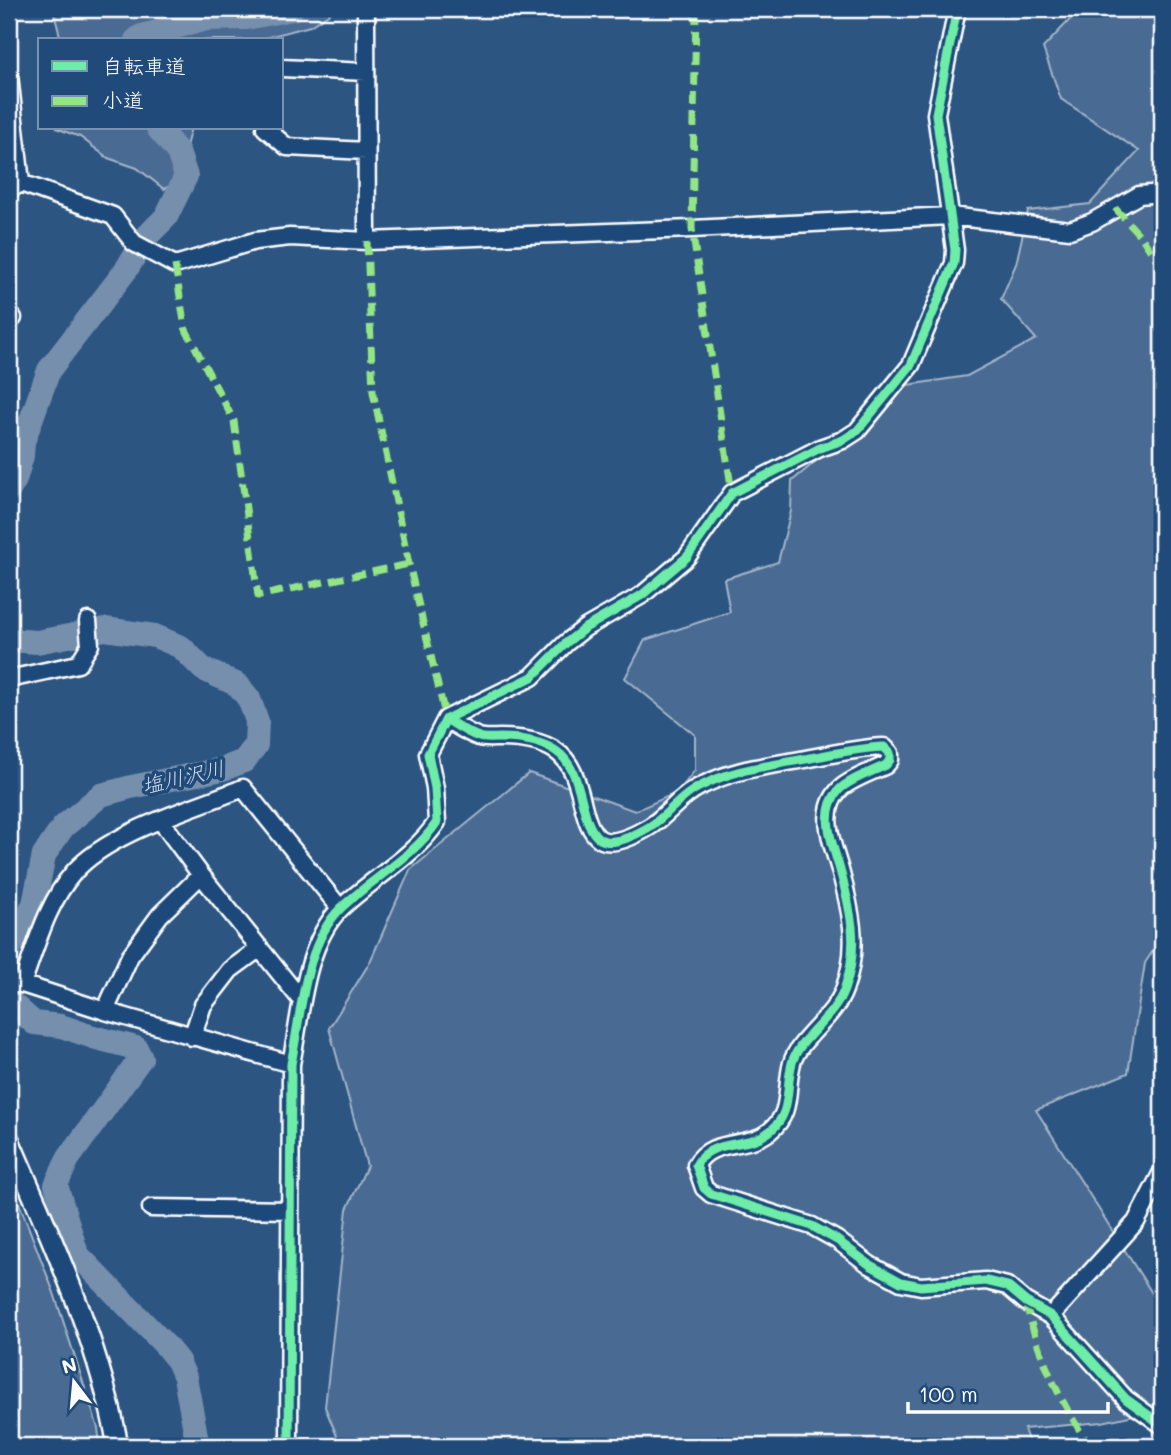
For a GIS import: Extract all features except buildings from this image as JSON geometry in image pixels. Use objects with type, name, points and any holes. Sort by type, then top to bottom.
[{"type":"main road","points":[[11,1150],[81,1319],[112,1414],[118,1446]]},
{"type":"street","points":[[366,9],[367,241]]},
{"type":"street","points":[[289,1446],[290,1064],[302,1001],[318,940],[340,908],[376,881],[433,829],[437,822],[435,788],[428,754],[446,719],[532,677],[585,628],[642,595],[687,557],[732,493],[857,431],[911,365],[954,264],[955,250],[936,114],[957,9]]},
{"type":"street","points":[[284,68],[366,72]]},
{"type":"street","points":[[9,75],[15,187],[113,216],[134,243],[175,265],[255,241],[290,237],[367,241],[950,216],[1070,230],[1092,222],[1139,195],[1162,193]]},
{"type":"street","points":[[267,130],[287,147],[366,151]]},
{"type":"street","points":[[9,680],[78,664],[90,645],[88,621]]},
{"type":"street","points":[[446,719],[480,737],[517,738],[540,743],[556,751],[566,760],[574,774],[591,830],[601,839],[614,842],[658,821],[696,788],[732,773],[865,747],[884,747],[890,753],[890,760],[886,765],[840,788],[829,806],[829,837],[841,872],[852,929],[851,963],[843,993],[828,1019],[804,1043],[792,1061],[783,1118],[770,1132],[758,1138],[718,1146],[702,1154],[696,1165],[704,1188],[710,1194],[812,1226],[837,1240],[870,1265],[901,1282],[921,1286],[986,1280],[1007,1286],[1026,1302],[1051,1315],[1126,1399],[1162,1425]]},
{"type":"street","points":[[290,1064],[15,984],[48,912],[74,872],[93,855],[129,834],[243,788],[340,908]]},
{"type":"street","points":[[161,821],[201,876],[302,1001]]},
{"type":"street","points":[[105,1011],[130,956],[160,915],[201,876]]},
{"type":"street","points":[[192,1037],[203,1005],[230,970],[260,948]]},
{"type":"street","points":[[1051,1315],[1136,1222],[1162,1172]]},
{"type":"street","points":[[151,1208],[289,1210]]},
{"type":"shaded area","points":[[57,9],[336,9],[310,26],[265,38],[60,38],[54,13]]},
{"type":"shaded area","points":[[1080,9],[1162,9],[1162,937],[1145,963],[1128,1073],[1036,1110],[1162,1309],[1162,1409],[1102,1422],[1024,1429],[1030,1446],[341,1446],[325,1407],[347,1209],[367,1166],[329,1028],[370,962],[410,870],[529,773],[635,811],[678,792],[695,770],[695,735],[625,678],[645,640],[730,612],[724,579],[778,562],[791,511],[792,481],[908,385],[967,376],[1036,339],[1001,299],[1016,264],[1028,211],[1090,204],[1139,151],[1061,99],[1043,48]]},
{"type":"shaded area","points":[[61,130],[190,130],[176,183],[164,189],[137,168],[108,158],[80,137]]},
{"type":"shaded area","points":[[9,1177],[54,1293],[98,1428],[100,1446],[9,1446]]},
{"type":"waterway","name":"塩川沢川","points":[[138,38],[207,19],[246,18],[292,9]]},
{"type":"waterway","name":"塩川沢川","points":[[9,490],[15,480],[23,442],[49,370],[126,270],[145,238],[166,217],[186,176],[178,152],[160,130]]},
{"type":"waterway","name":"塩川沢川","points":[[9,640],[37,642],[105,629],[155,636],[181,647],[203,669],[238,685],[249,699],[257,721],[256,745],[244,761],[223,769],[101,795],[63,827],[44,855],[34,904],[9,949]]},
{"type":"waterway","name":"塩川沢川","points":[[9,1001],[34,1023],[61,1026],[136,1048],[141,1058],[68,1159],[56,1185],[77,1254],[178,1361],[185,1377],[198,1446]]},
{"type":"marked path","points":[[696,9],[692,229],[732,493]]},
{"type":"marked path","points":[[1115,208],[1142,238],[1162,268]]},
{"type":"marked path","points":[[367,241],[373,392],[409,564],[446,719]]},
{"type":"marked path","points":[[175,265],[185,328],[234,421],[258,596],[409,564]]},
{"type":"marked path","points":[[1026,1302],[1036,1340],[1051,1377],[1090,1446]]},
{"type":"cycle path","points":[[289,1446],[291,1064],[306,981],[319,941],[341,908],[417,846],[437,822],[435,788],[428,754],[446,719],[532,677],[585,628],[642,595],[687,557],[732,493],[857,431],[911,365],[954,263],[955,250],[936,114],[957,9]]},
{"type":"cycle path","points":[[446,719],[479,737],[529,740],[556,751],[566,760],[572,771],[593,832],[606,841],[625,839],[649,827],[692,791],[724,776],[842,752],[884,747],[890,753],[890,760],[886,765],[843,786],[829,809],[831,840],[852,927],[851,959],[844,990],[832,1010],[796,1054],[790,1072],[785,1108],[777,1124],[761,1137],[720,1147],[703,1156],[696,1165],[704,1188],[711,1194],[812,1226],[837,1240],[870,1265],[901,1282],[921,1286],[986,1281],[1007,1286],[1026,1302],[1051,1316],[1126,1399],[1162,1425]]}]
